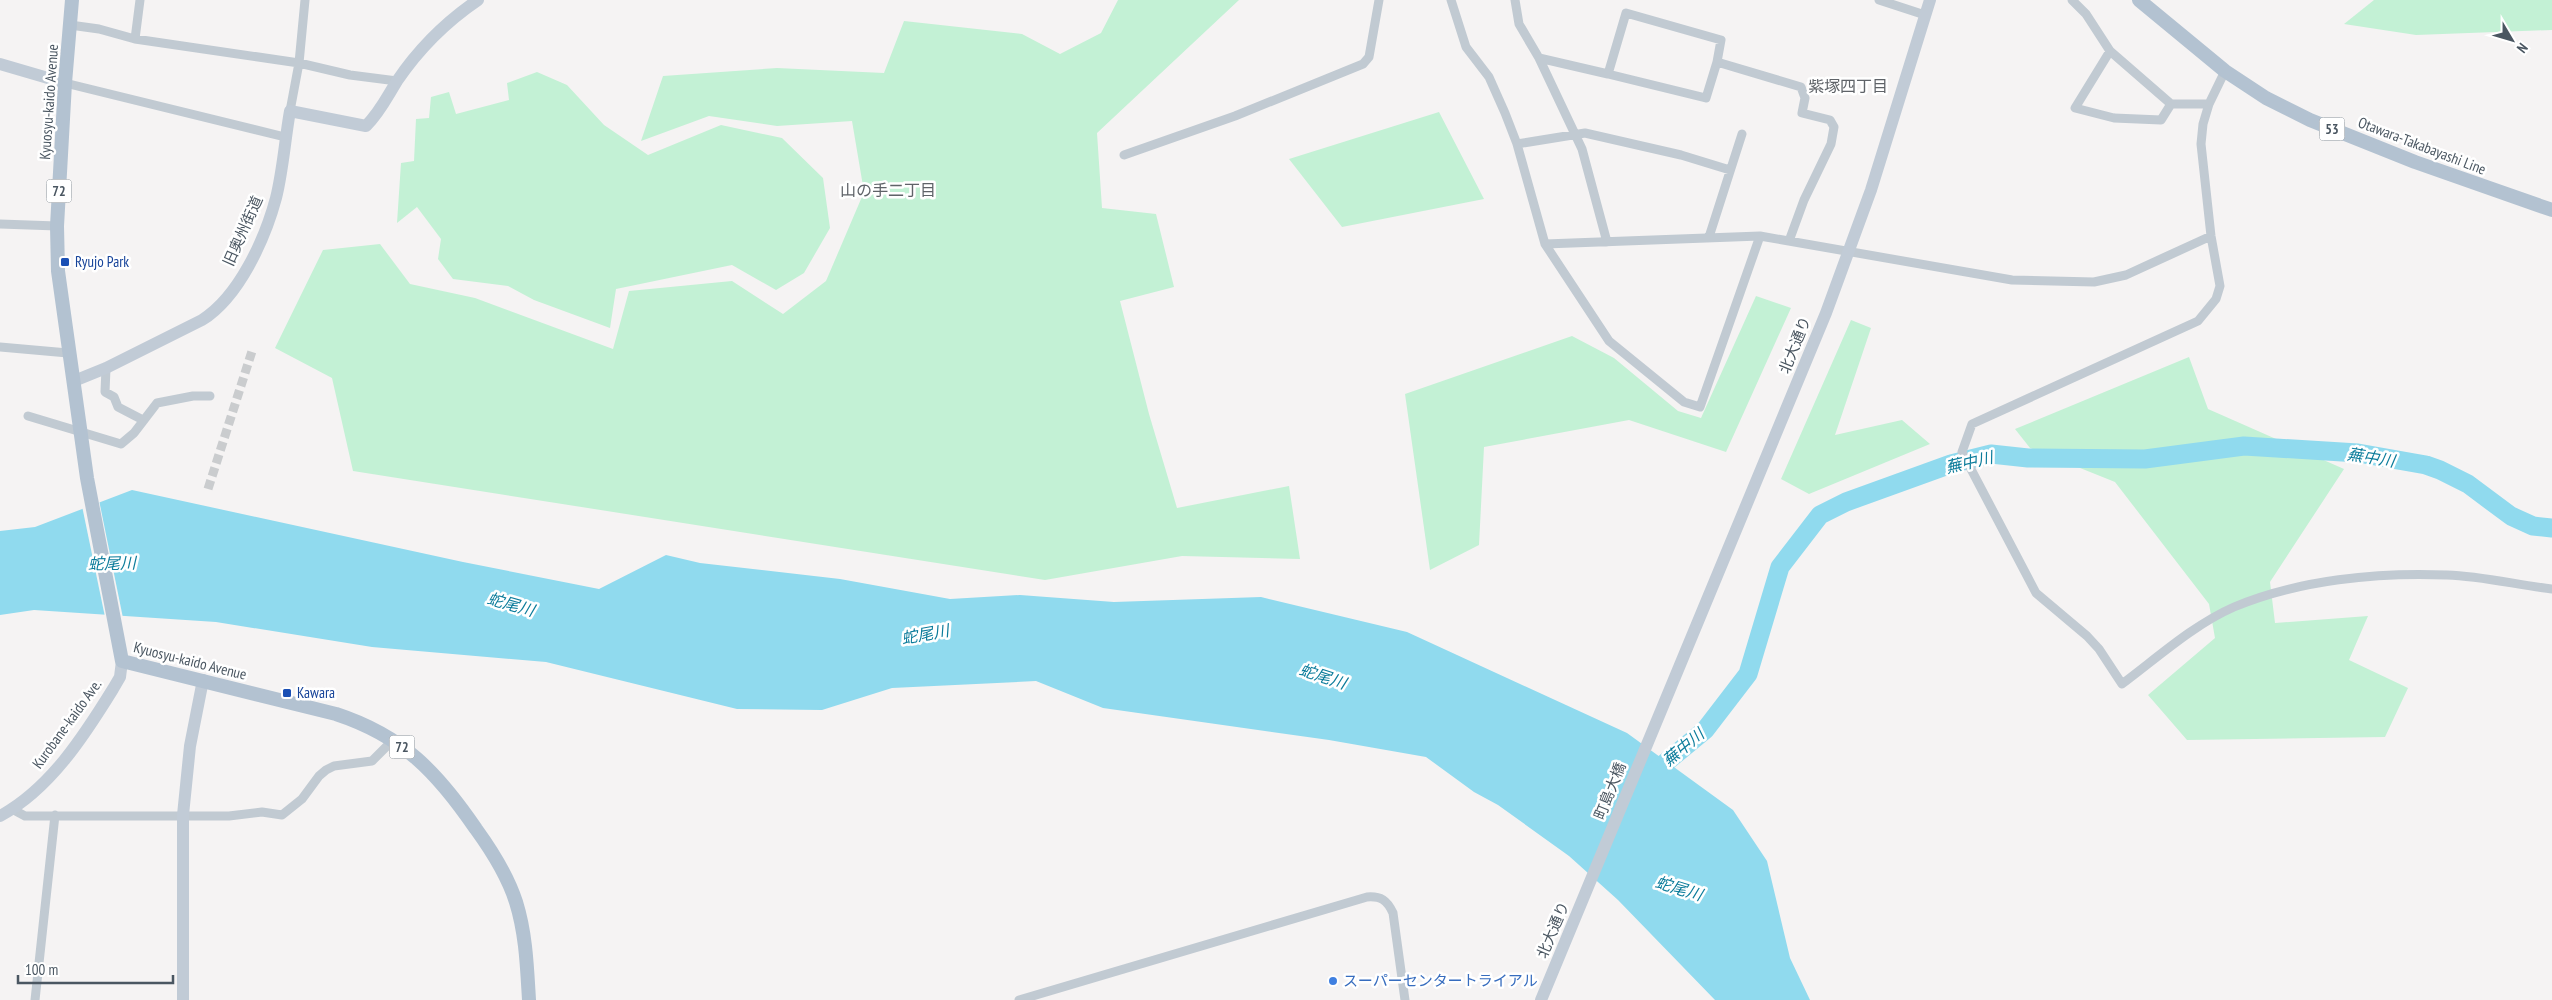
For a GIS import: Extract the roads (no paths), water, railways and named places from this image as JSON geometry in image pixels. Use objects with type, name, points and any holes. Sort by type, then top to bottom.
[{"type":"main road","name":"Kyuosyu-kaido Avenue","points":[[72,0],[64,83],[57,226],[58,271],[87,478],[122,661],[203,680],[361,722],[393,740],[430,768],[446,785],[489,848],[515,900],[521,920],[527,961],[529,1000]]},
{"type":"main road","name":"Otawara-Takabayashi Line","points":[[2144,2],[2225,71],[2260,94],[2310,120],[2415,162],[2552,210]]},
{"type":"street","points":[[135,39],[140,0]]},
{"type":"street","name":"旧奥州街道","points":[[74,381],[106,368],[202,320],[215,312],[227,300],[246,268],[269,219],[276,196],[285,137],[300,63],[306,0]]},
{"type":"street","points":[[290,111],[366,126],[378,114],[397,81],[433,38],[459,13],[478,0]]},
{"type":"street","points":[[1124,155],[1235,116],[1363,64],[1369,58],[1379,0]]},
{"type":"street","points":[[1451,0],[1466,47],[1489,77],[1517,144],[1545,244],[1609,341],[1684,402],[1700,407],[1760,236]]},
{"type":"street","points":[[1515,0],[1519,24],[1539,58],[1582,149],[1607,242]]},
{"type":"street","points":[[1879,0],[1925,15]]},
{"type":"street","name":"北大通り","points":[[1668,695],[1826,313],[1871,190],[1930,0]]},
{"type":"street","points":[[2072,0],[2086,14],[2110,50],[2171,104],[2209,104]]},
{"type":"street","points":[[1539,58],[1706,98],[1721,40],[1626,13],[1608,74]]},
{"type":"street","points":[[70,25],[99,29],[135,39],[300,63],[350,75],[397,81]]},
{"type":"street","points":[[2110,50],[2075,108],[2114,118],[2161,120],[2171,104]]},
{"type":"street","points":[[1716,62],[1801,87],[1805,98],[1802,113],[1830,120],[1834,127],[1830,144],[1804,200],[1789,241]]},
{"type":"street","points":[[0,64],[64,83],[285,137]]},
{"type":"street","points":[[2225,71],[2209,104],[2203,124],[2201,144],[2211,236],[2220,286],[2216,299],[2198,321],[1972,424],[1962,452],[2040,599],[2086,636],[2099,649],[2122,684],[2209,621],[2234,607],[2290,588],[2356,578],[2447,575],[2552,589]]},
{"type":"street","points":[[1517,144],[1585,133],[1671,153],[1730,170]]},
{"type":"street","points":[[1709,237],[1742,134]]},
{"type":"street","points":[[0,224],[57,226]]},
{"type":"street","points":[[1545,244],[1760,236],[2012,280],[2094,282],[2126,275],[2211,236]]},
{"type":"street","points":[[0,347],[68,353]]},
{"type":"street","points":[[106,368],[105,392],[114,397],[118,407],[143,420]]},
{"type":"street","points":[[28,416],[121,444],[127,440],[157,403],[185,397],[210,396]]},
{"type":"street","name":"Kurobane-kaido Ave.","points":[[6,812],[44,783],[77,742],[120,677],[122,661]]},
{"type":"street","points":[[183,1000],[183,815],[190,746],[203,680]]},
{"type":"street","name":"町島大橋","points":[[1583,900],[1668,695]]},
{"type":"street","points":[[6,812],[25,816],[229,816],[262,812],[282,815],[302,800],[326,770],[334,766],[372,761],[393,740]]},
{"type":"street","points":[[35,1000],[56,815]]},
{"type":"street","points":[[1019,1000],[1367,897],[1379,896],[1388,902],[1393,913],[1405,1000]]},
{"type":"street","name":"北大通り","points":[[1541,1000],[1583,900]]},
{"type":"water","name":"蛇尾川","points":[[132,490],[463,562],[599,589],[666,555],[700,563],[840,579],[950,599],[1020,595],[1114,602],[1261,597],[1407,632],[1627,733],[1733,810],[1767,861],[1790,958],[1810,1000],[1715,1000],[1618,900],[1569,856],[1498,805],[1474,792],[1426,757],[1329,740],[1103,708],[1036,681],[892,688],[822,710],[737,709],[546,662],[372,647],[216,622],[34,610],[0,615],[0,531],[35,527]]},
{"type":"waterway","name":"蕪中川","points":[[1648,777],[1705,730],[1748,674],[1780,567],[1820,515],[1846,502],[1951,464],[1991,454],[2028,458],[2145,459],[2244,446],[2358,453],[2426,465],[2440,470],[2468,484],[2511,516],[2533,526],[2552,528]]},
{"type":"tunnel","points":[[208,489],[253,348]]},
{"type":"place","name":"Ryujo Park","points":[[65,262]]},
{"type":"place","name":"Kawara","points":[[287,693]]},
{"type":"place","name":"スーパーセンタートライアル","points":[[1333,981]]},
{"type":"district","name":"紫塚四丁目","points":[[1848,86]]},
{"type":"district","name":"山の手二丁目","points":[[888,190]]}]
